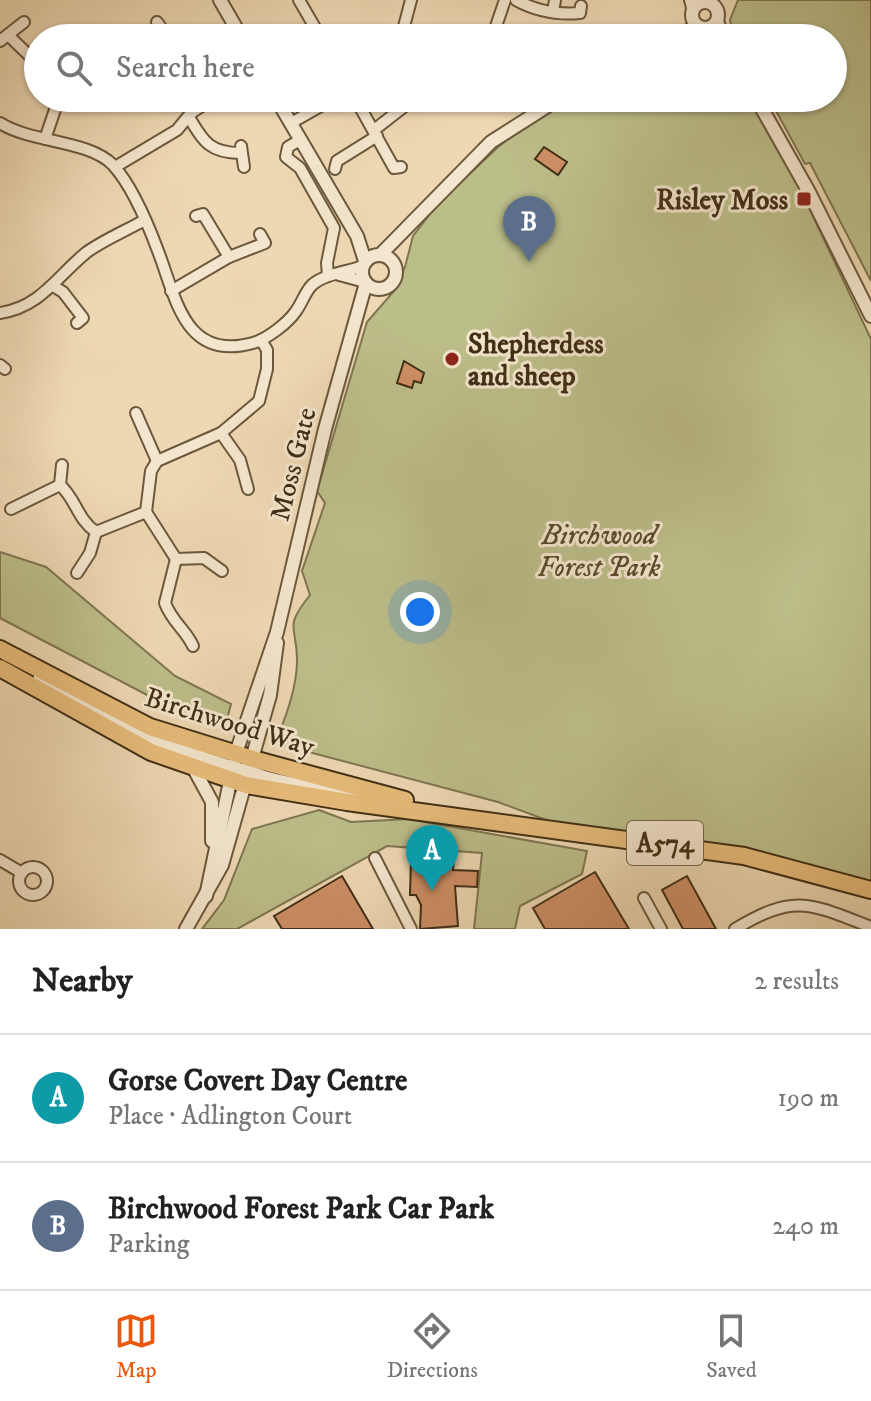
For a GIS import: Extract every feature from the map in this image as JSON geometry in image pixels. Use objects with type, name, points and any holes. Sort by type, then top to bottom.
[{"type":"main road","name":"Birchwood Way","points":[[0,650],[150,727],[241,769],[363,802],[744,856],[871,890]]},
{"type":"main road","name":"Birchwood Way","points":[[0,668],[118,736],[194,769],[241,769],[358,786],[455,816]]},
{"type":"street","points":[[220,0],[234,24]]},
{"type":"street","points":[[299,0],[313,24]]},
{"type":"street","points":[[405,24],[411,0]]},
{"type":"street","points":[[497,24],[505,0]]},
{"type":"street","points":[[516,0],[537,10],[553,12],[580,13],[581,6]]},
{"type":"street","points":[[553,12],[555,0]]},
{"type":"street","points":[[679,24],[692,8],[707,1],[717,10],[718,24]]},
{"type":"street","points":[[714,24],[717,21]]},
{"type":"street","points":[[24,22],[5,39],[24,53]]},
{"type":"street","points":[[45,139],[54,112]]},
{"type":"street","points":[[189,112],[201,139],[214,150],[240,150],[244,167]]},
{"type":"street","points":[[115,167],[177,130],[194,112]]},
{"type":"street","name":"Moss Gate","points":[[241,769],[325,429],[361,311],[371,259],[284,112]]},
{"type":"street","points":[[291,123],[310,112]]},
{"type":"street","points":[[363,112],[394,168],[401,167]]},
{"type":"street","points":[[335,169],[337,161],[399,112]]},
{"type":"street","points":[[0,123],[91,152],[115,167],[158,250],[171,291],[190,327],[210,342],[239,345],[261,340],[295,313],[310,287],[371,259],[403,233],[430,201],[491,142],[538,112]]},
{"type":"street","points":[[764,112],[809,192],[871,316]]},
{"type":"street","points":[[300,140],[288,147],[286,157],[300,168],[334,228],[327,263],[334,276]]},
{"type":"street","points":[[196,216],[203,214],[229,257]]},
{"type":"street","points":[[0,313],[35,302],[92,249],[143,221]]},
{"type":"street","points":[[361,311],[396,277],[394,263],[403,233]]},
{"type":"street","points":[[171,291],[229,257],[265,243],[260,234]]},
{"type":"street","points":[[371,259],[394,263]]},
{"type":"street","points":[[334,276],[365,282],[375,289],[387,288]]},
{"type":"street","points":[[53,286],[63,292],[83,318],[77,323]]},
{"type":"street","points":[[193,646],[189,637],[178,628],[165,603],[176,559],[146,512],[151,471],[157,461],[221,433],[259,401],[267,369],[267,350],[261,340]]},
{"type":"street","points":[[136,413],[157,461]]},
{"type":"street","points":[[221,433],[240,460],[248,489]]},
{"type":"street","points":[[60,485],[62,465]]},
{"type":"street","points":[[60,485],[72,495],[83,523],[96,532]]},
{"type":"street","points":[[11,509],[60,485]]},
{"type":"street","points":[[96,532],[146,512]]},
{"type":"street","points":[[77,573],[90,553],[96,532]]},
{"type":"street","points":[[176,559],[204,558],[222,571]]},
{"type":"street","points":[[194,769],[212,802],[211,872]]},
{"type":"street","points":[[206,896],[241,769]]},
{"type":"street","points":[[186,929],[222,865],[241,769]]},
{"type":"street","points":[[375,858],[411,929]]},
{"type":"street","points":[[0,860],[22,873]]},
{"type":"street","points":[[644,898],[661,929]]},
{"type":"street","points":[[735,929],[772,908],[800,905],[871,927]]},
{"type":"street","points":[[842,929],[843,916]]},
{"type":"green space","points":[[738,0],[871,0],[871,281],[810,163],[805,164],[777,112],[847,112],[847,24],[731,24]]},
{"type":"green space","name":"Birchwood Forest Park","points":[[546,112],[757,112],[802,193],[871,339],[871,887],[560,825],[498,802],[286,746],[287,740],[278,735],[295,682],[297,651],[294,622],[310,595],[302,571],[325,503],[317,491],[367,322],[394,291],[405,267],[413,236],[437,205],[498,147]]},
{"type":"green space","points":[[0,552],[46,567],[175,676],[231,704],[226,723],[170,707],[0,618]]},
{"type":"green space","points":[[319,810],[351,822],[408,819],[587,851],[582,874],[520,906],[515,929],[474,929],[482,853],[387,846],[237,929],[202,929],[224,900],[252,829]]},
{"type":"building","points":[[544,147],[567,162],[558,175],[535,159]]},
{"type":"building","points":[[404,361],[424,373],[421,383],[414,381],[412,388],[397,383]]},
{"type":"building","points":[[411,858],[454,860],[453,870],[478,871],[477,887],[455,886],[458,926],[420,929],[421,905],[416,895],[410,895]]},
{"type":"building","points":[[595,872],[629,929],[545,929],[533,908]]},
{"type":"building","points":[[342,876],[373,929],[282,929],[274,916]]},
{"type":"building","points":[[687,876],[716,929],[683,929],[662,890]]},
{"type":"place","name":"Risley Moss","points":[[804,199]]},
{"type":"place","name":"Birchwood Forest Park Car Park","points":[[529,262]]},
{"type":"place","name":"Shepherdess and sheep","points":[[452,359]]},
{"type":"place","name":"Gorse Covert Day Centre","points":[[432,891]]}]
